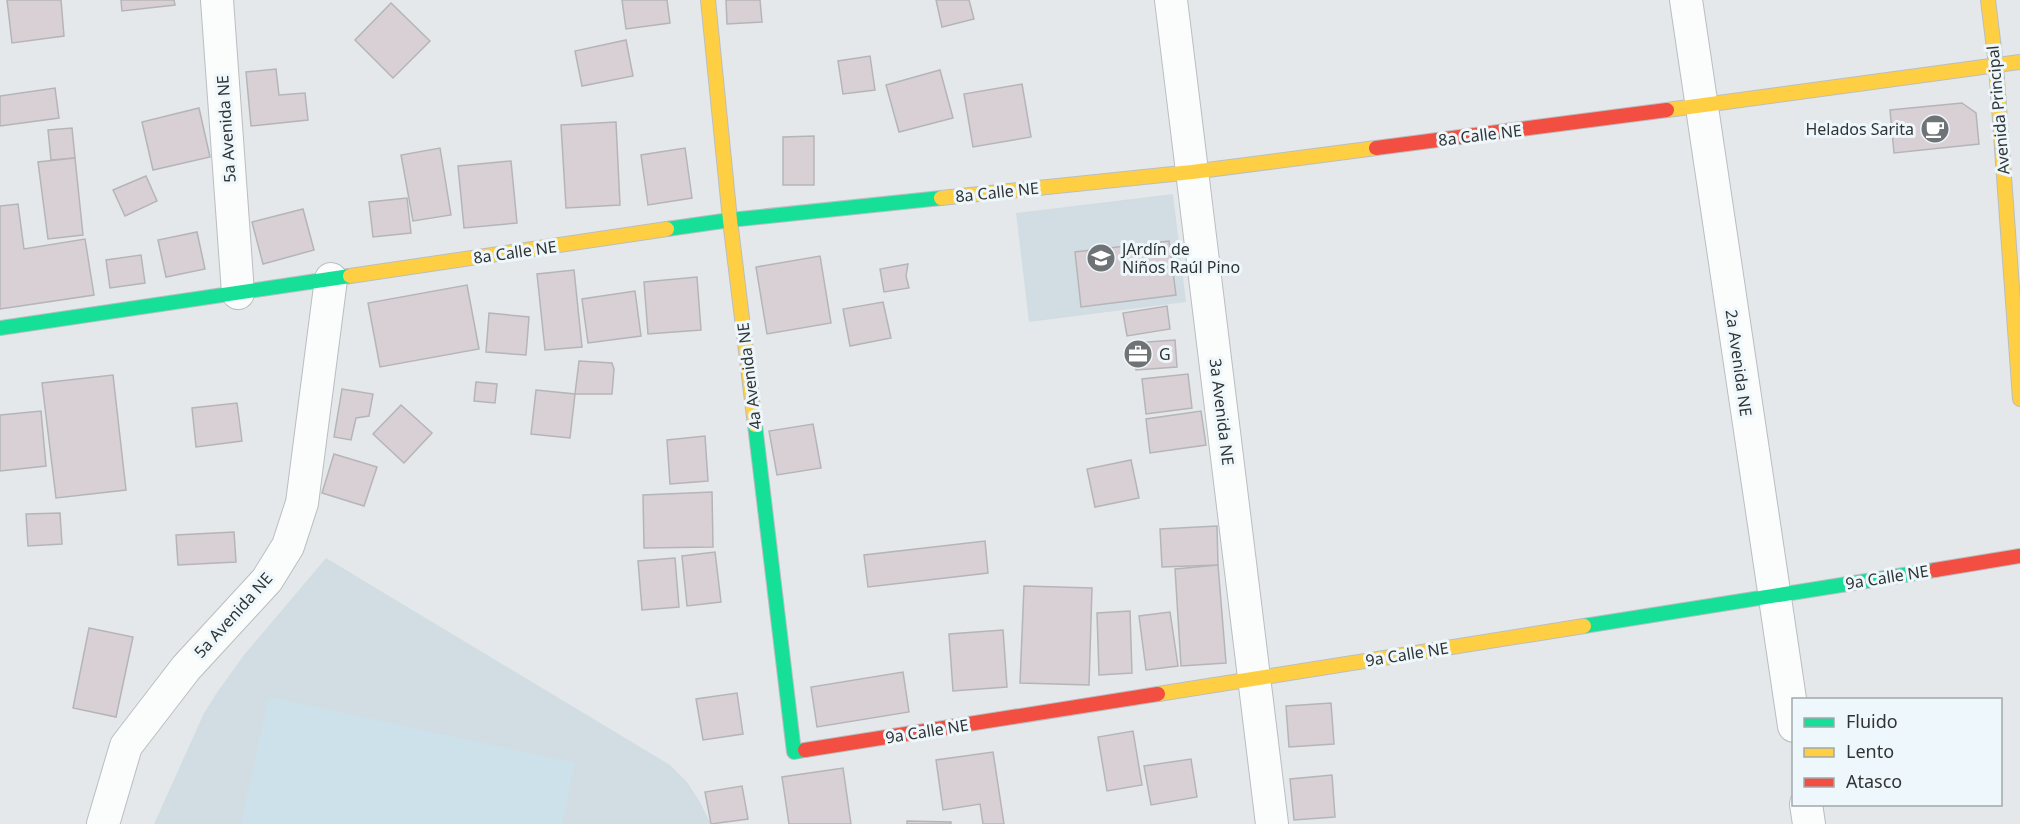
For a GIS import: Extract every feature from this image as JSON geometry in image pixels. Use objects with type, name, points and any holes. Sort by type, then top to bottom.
[{"type":"street","name":"5a Avenida NE","points":[[217,0],[238,293]]},
{"type":"street","name":"4a Avenida NE","points":[[708,0],[730,220],[794,752]]},
{"type":"street","name":"3a Avenida NE","points":[[1171,0],[1272,824]]},
{"type":"street","name":"2a Avenida NE","points":[[1686,0],[1792,714]]},
{"type":"street","name":"Avenida Principal","points":[[1988,0],[1996,65],[2020,399]]},
{"type":"street","name":"8a Calle NE","points":[[0,328],[730,220],[1192,172],[2020,62]]},
{"type":"street","name":"5a Avenida NE","points":[[104,824],[126,746],[186,668],[267,580],[288,546],[302,504],[331,279]]},
{"type":"street","name":"9a Calle NE","points":[[794,752],[2020,556]]},
{"type":"street","points":[[1806,806],[1809,824]]},
{"type":"shaded area","name":"JArdín de Niños Raúl Pino","points":[[1173,194],[1186,302],[1029,322],[1016,213]]},
{"type":"shaded area","points":[[326,558],[670,765],[687,782],[711,824],[154,824],[204,713],[218,691],[244,655]]},
{"type":"shaded area","points":[[269,697],[575,763],[562,824],[241,824]]},
{"type":"building","points":[[7,0],[61,0],[64,36],[12,43]]},
{"type":"building","points":[[121,0],[174,0],[175,5],[122,11]]},
{"type":"building","points":[[622,0],[667,0],[670,23],[626,29]]},
{"type":"building","points":[[726,0],[760,0],[762,22],[727,24]]},
{"type":"building","points":[[936,0],[969,0],[974,19],[942,27]]},
{"type":"building","points":[[391,3],[430,41],[393,78],[355,40]]},
{"type":"building","points":[[626,40],[633,76],[582,86],[575,51]]},
{"type":"building","points":[[870,56],[875,90],[843,94],[838,61]]},
{"type":"building","points":[[276,69],[279,95],[305,93],[308,120],[251,126],[246,72]]},
{"type":"building","points":[[940,70],[953,118],[899,132],[886,85]]},
{"type":"building","points":[[1022,84],[1031,137],[973,147],[964,94]]},
{"type":"building","points":[[55,88],[59,118],[0,126],[0,96]]},
{"type":"building","name":"Helados Sarita","points":[[1962,103],[1976,113],[1979,144],[1894,153],[1890,110]]},
{"type":"building","points":[[199,108],[210,157],[153,170],[142,122]]},
{"type":"building","points":[[616,122],[620,205],[566,208],[561,125]]},
{"type":"building","points":[[72,128],[75,158],[51,160],[48,130]]},
{"type":"building","points":[[814,136],[814,185],[783,185],[783,137]]},
{"type":"building","points":[[440,148],[451,215],[413,221],[401,155]]},
{"type":"building","points":[[685,148],[692,198],[648,205],[641,155]]},
{"type":"building","points":[[75,158],[83,235],[48,239],[38,162]]},
{"type":"building","points":[[511,161],[517,223],[464,228],[458,166]]},
{"type":"building","points":[[146,176],[157,201],[125,216],[113,190]]},
{"type":"building","points":[[407,198],[411,233],[373,237],[369,202]]},
{"type":"building","points":[[18,204],[24,249],[85,239],[94,295],[0,309],[0,206]]},
{"type":"building","points":[[303,209],[314,250],[263,264],[252,222]]},
{"type":"building","points":[[197,232],[205,269],[166,277],[158,240]]},
{"type":"building","points":[[1169,241],[1176,295],[1081,307],[1075,252]]},
{"type":"building","points":[[141,255],[145,283],[110,288],[106,260]]},
{"type":"building","points":[[820,256],[831,323],[767,334],[756,267]]},
{"type":"building","points":[[908,264],[906,276],[909,288],[884,292],[880,269]]},
{"type":"building","points":[[574,270],[582,347],[545,350],[537,274]]},
{"type":"building","points":[[697,277],[701,330],[648,334],[644,282]]},
{"type":"building","points":[[467,285],[479,349],[380,367],[368,303]]},
{"type":"building","points":[[635,291],[641,336],[588,343],[582,299]]},
{"type":"building","points":[[883,302],[891,338],[850,346],[843,309]]},
{"type":"building","points":[[1167,306],[1170,329],[1127,336],[1123,313]]},
{"type":"building","points":[[489,313],[529,317],[526,355],[486,352]]},
{"type":"building","points":[[1175,340],[1177,367],[1136,370],[1134,343]]},
{"type":"building","points":[[579,361],[612,363],[614,369],[612,394],[575,394]]},
{"type":"building","points":[[1188,374],[1192,408],[1146,414],[1142,379]]},
{"type":"building","points":[[113,375],[126,490],[56,498],[42,383]]},
{"type":"building","points":[[476,382],[497,384],[495,403],[474,401]]},
{"type":"building","points":[[342,389],[373,394],[369,416],[356,418],[351,440],[334,437]]},
{"type":"building","points":[[536,390],[575,394],[570,438],[531,434]]},
{"type":"building","points":[[237,403],[242,441],[196,447],[192,408]]},
{"type":"building","points":[[401,405],[432,433],[404,463],[373,434]]},
{"type":"building","points":[[41,411],[46,466],[0,471],[0,415]]},
{"type":"building","points":[[1201,411],[1206,445],[1150,453],[1146,419]]},
{"type":"building","points":[[813,424],[821,468],[777,475],[769,431]]},
{"type":"building","points":[[705,436],[708,481],[670,484],[667,440]]},
{"type":"building","points":[[334,454],[377,467],[364,506],[322,493]]},
{"type":"building","points":[[1131,460],[1139,498],[1095,507],[1087,469]]},
{"type":"building","points":[[712,492],[713,547],[644,548],[643,495]]},
{"type":"building","points":[[60,513],[62,544],[28,546],[26,514]]},
{"type":"building","points":[[1217,526],[1218,565],[1162,567],[1160,529]]},
{"type":"building","points":[[234,532],[236,562],[178,565],[176,535]]},
{"type":"building","points":[[985,541],[988,573],[868,587],[864,555]]},
{"type":"building","points":[[715,552],[721,602],[687,606],[682,556]]},
{"type":"building","points":[[675,558],[679,607],[642,610],[638,561]]},
{"type":"building","points":[[1218,565],[1226,663],[1181,666],[1175,569]]},
{"type":"building","points":[[1024,586],[1092,588],[1089,685],[1020,683]]},
{"type":"building","points":[[1130,611],[1132,673],[1099,675],[1097,613]]},
{"type":"building","points":[[1170,612],[1178,666],[1146,670],[1139,616]]},
{"type":"building","points":[[89,628],[133,637],[116,717],[73,708]]},
{"type":"building","points":[[1003,630],[1007,687],[953,691],[949,634]]},
{"type":"building","points":[[903,672],[909,712],[817,727],[811,687]]},
{"type":"building","points":[[737,693],[743,734],[703,740],[696,699]]},
{"type":"building","points":[[1331,703],[1334,744],[1289,747],[1286,706]]},
{"type":"building","points":[[1133,731],[1142,785],[1107,791],[1098,737]]},
{"type":"building","points":[[993,752],[1004,824],[983,824],[980,804],[943,810],[936,760]]},
{"type":"building","points":[[1191,759],[1197,797],[1151,805],[1144,766]]},
{"type":"building","points":[[843,768],[851,824],[789,824],[782,777]]},
{"type":"building","points":[[1332,775],[1335,817],[1294,820],[1290,779]]},
{"type":"building","points":[[742,786],[748,819],[711,824],[705,792]]},
{"type":"building","points":[[907,821],[951,822],[951,824],[907,824]]},
{"type":"traffic: fast","points":[[667,229],[730,220],[941,198]]},
{"type":"traffic: fast","points":[[0,328],[350,276]]},
{"type":"traffic: fast","points":[[755,425],[794,752],[805,750]]},
{"type":"traffic: fast","points":[[1584,626],[1935,570]]},
{"type":"traffic: slow","points":[[708,0],[730,220],[755,425]]},
{"type":"traffic: slow","points":[[1988,0],[1996,65],[2020,399]]},
{"type":"traffic: slow","points":[[1667,110],[2020,62]]},
{"type":"traffic: slow","points":[[941,198],[1192,172],[1376,148]]},
{"type":"traffic: slow","points":[[350,276],[667,229]]},
{"type":"traffic: slow","points":[[1158,694],[1584,626]]},
{"type":"traffic: jam","points":[[1376,148],[1667,110]]},
{"type":"traffic: jam","points":[[1935,570],[2020,556]]},
{"type":"traffic: jam","points":[[805,750],[1158,694]]},
{"type":"place","name":"Helados Sarita","points":[[1935,129]]},
{"type":"place","name":"JArdín de Niños Raúl Pino","points":[[1101,258]]},
{"type":"place","name":"G","points":[[1138,354]]}]
